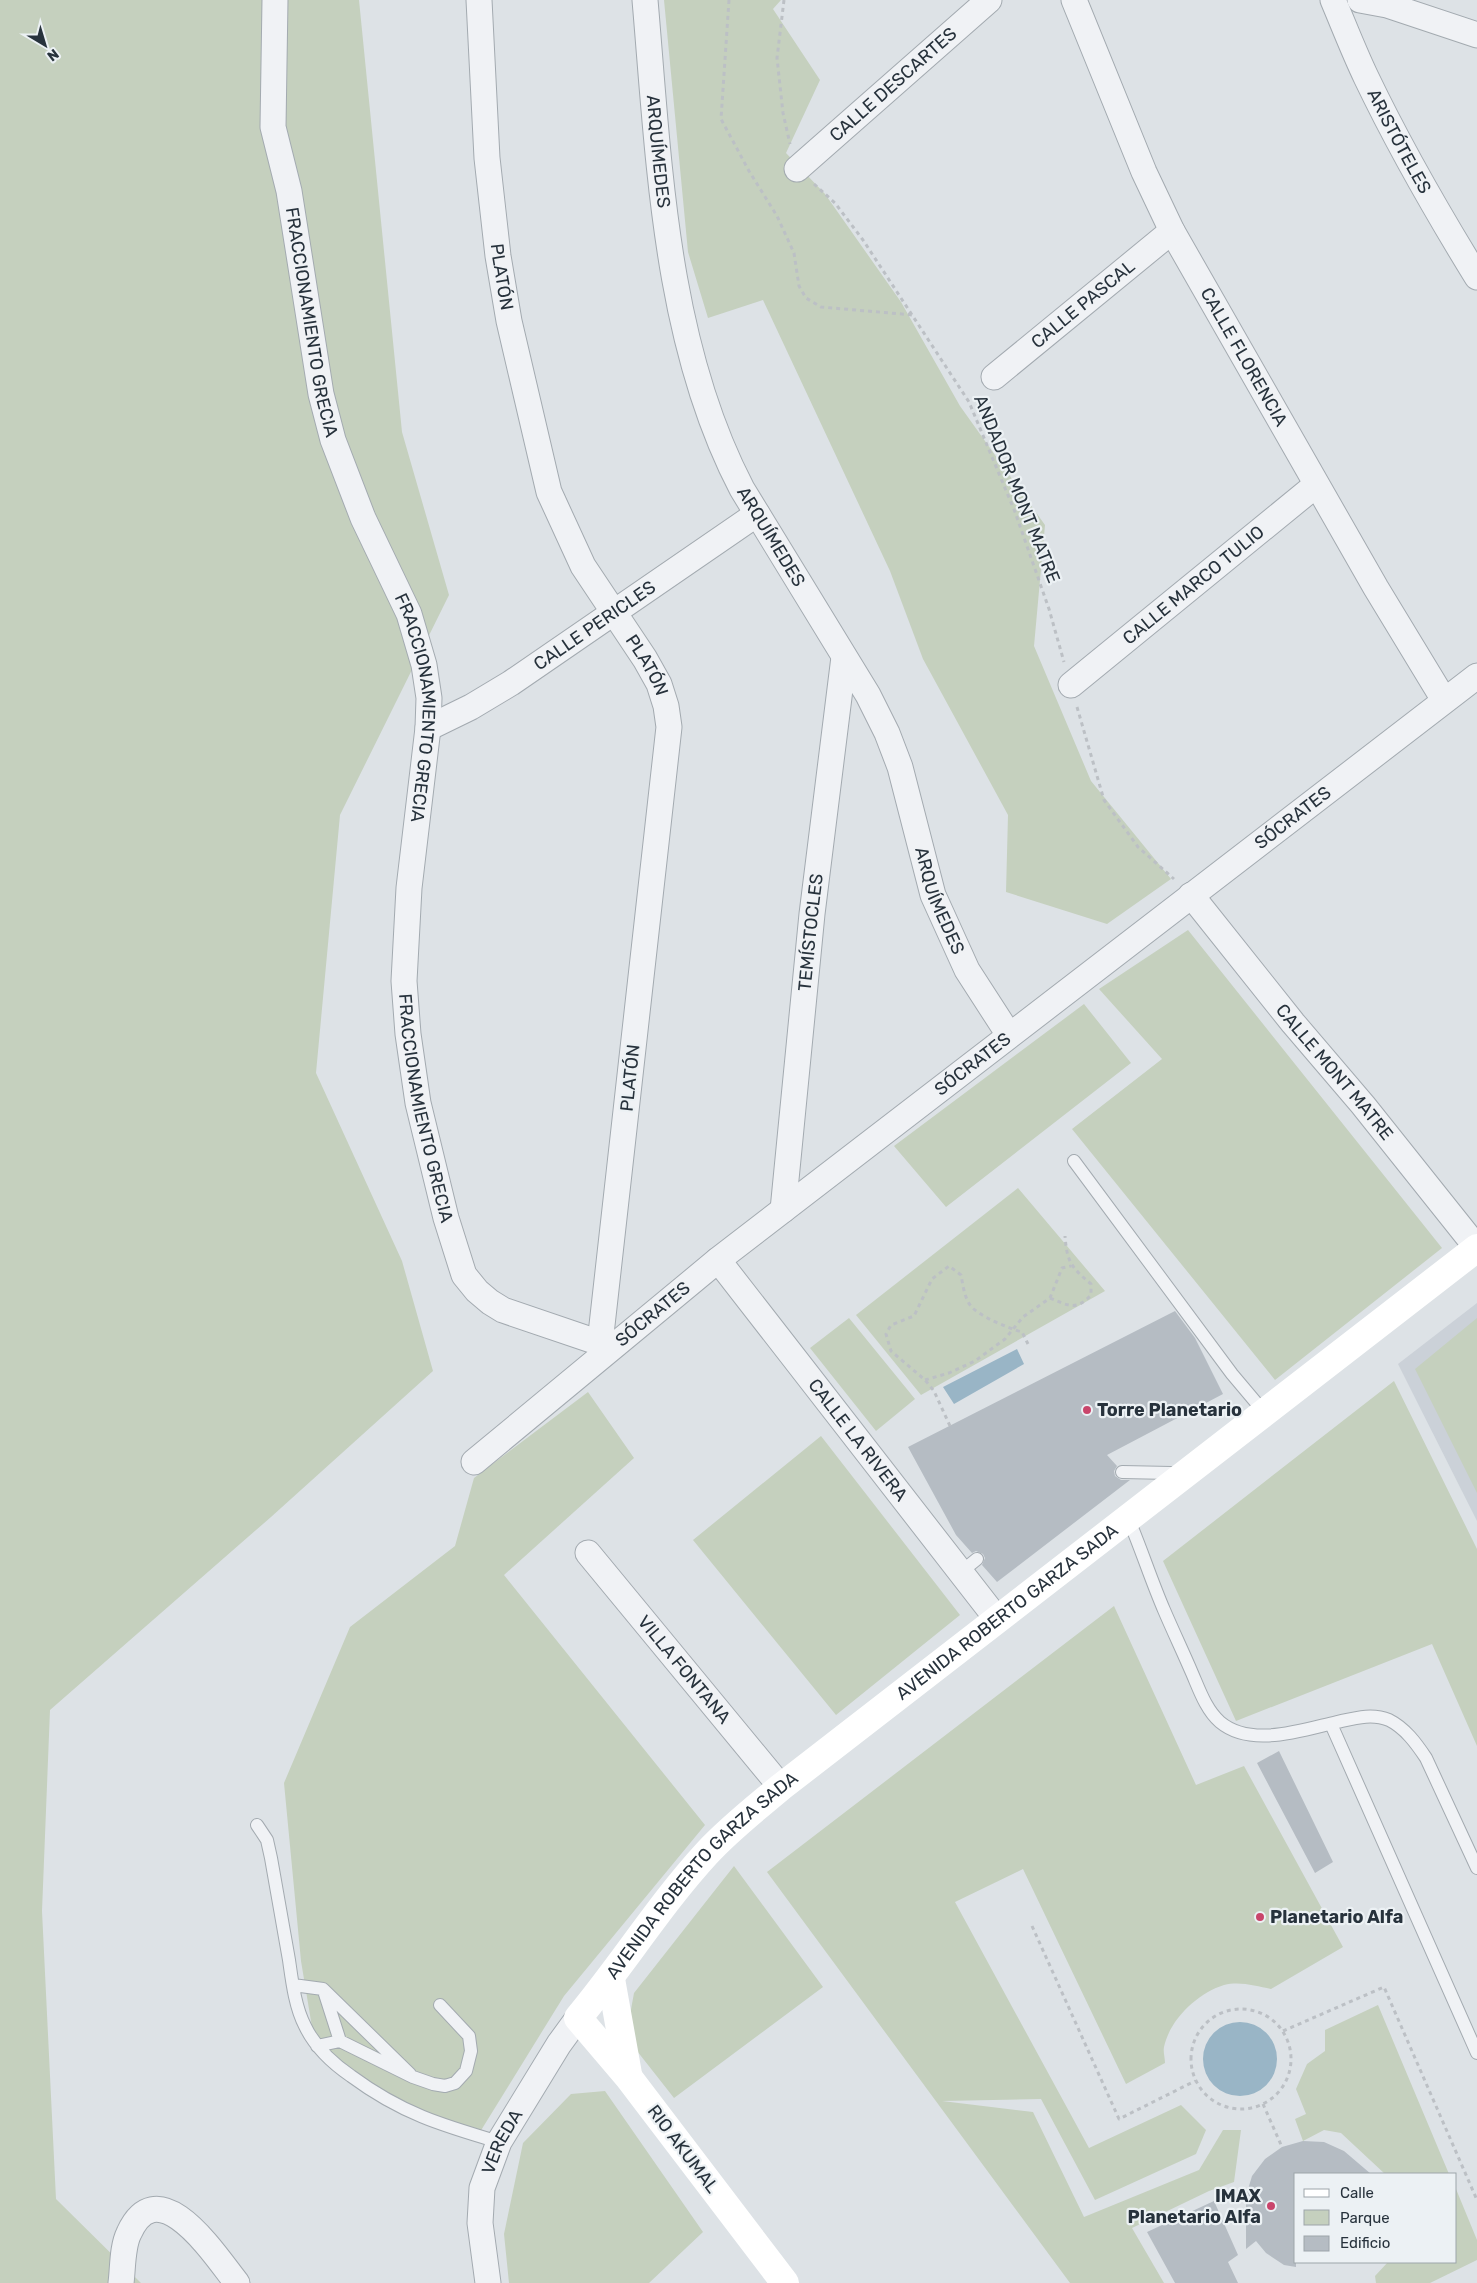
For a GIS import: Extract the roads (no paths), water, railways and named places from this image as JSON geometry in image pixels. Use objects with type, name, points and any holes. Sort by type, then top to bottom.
[{"type":"street","name":"FRACCIONAMIENTO GRECIA","points":[[275,0],[273,127],[288,191],[321,394],[332,440],[346,476],[363,518],[409,614],[418,639],[429,698],[428,728],[409,888],[404,980],[408,1034],[418,1103],[455,1250],[464,1275],[490,1302],[523,1319],[603,1347]]},
{"type":"street","name":"PLATÓN","points":[[479,0],[487,158],[498,256],[511,330],[549,492],[583,566],[615,612],[658,684],[666,706],[668,727],[603,1347]]},
{"type":"street","name":"ARQUÍMEDES","points":[[645,0],[661,188],[670,257],[703,395],[730,466],[757,514],[868,695],[887,733],[897,758],[933,895],[950,936],[981,995],[1009,1035]]},
{"type":"street","name":"CALLE DESCARTES","points":[[797,169],[989,0]]},
{"type":"street","name":"CALLE FLORENCIA","points":[[1074,0],[1144,172],[1172,231],[1316,485],[1444,700]]},
{"type":"street","name":"ARISTÓTELES","points":[[1333,0],[1366,76],[1404,150],[1438,213],[1477,277]]},
{"type":"street","points":[[1360,0],[1387,5],[1477,35]]},
{"type":"street","name":"CALLE PASCAL","points":[[994,377],[1172,231]]},
{"type":"street","name":"CALLE MARCO TULIO","points":[[1071,685],[1316,485]]},
{"type":"street","name":"CALLE PERICLES","points":[[428,728],[471,707],[511,683],[757,514]]},
{"type":"street","name":"TEMÍSTOCLES","points":[[783,1210],[812,914],[844,657]]},
{"type":"street","name":"SÓCRATES","points":[[474,1462],[603,1347],[1477,676]]},
{"type":"street","name":"CALLE MONT MATRE","points":[[1191,895],[1293,1024],[1362,1105],[1477,1248]]},
{"type":"street","name":"AVENIDA ROBERTO GARZA SADA","points":[[578,2018],[611,1979],[680,1884],[708,1852],[739,1822],[781,1787],[997,1619],[1477,1248]]},
{"type":"street","name":"CALLE LA RIVERA","points":[[718,1260],[969,1565],[997,1619]]},
{"type":"street","name":"VILLA FONTANA","points":[[588,1553],[781,1787]]},
{"type":"street","points":[[611,1979],[629,2078]]},
{"type":"street","name":"RIO AKUMAL","points":[[578,2018],[629,2078],[785,2283]]},
{"type":"street","name":"VEREDA","points":[[488,2283],[480,2223],[482,2188],[499,2142],[559,2044],[578,2018]]},
{"type":"street","points":[[121,2283],[128,2234],[140,2216],[156,2209],[171,2212],[191,2225],[237,2283]]},
{"type":"lane","points":[[1074,1161],[1232,1374],[1264,1412]]},
{"type":"lane","points":[[1122,1472],[1171,1473],[1178,1479]]},
{"type":"lane","points":[[1128,1518],[1164,1610],[1206,1704],[1218,1721],[1241,1734],[1253,1735],[1288,1732],[1373,1716],[1389,1720],[1402,1728],[1415,1741],[1426,1758],[1477,1868]]},
{"type":"lane","points":[[1331,1724],[1477,2053]]},
{"type":"lane","points":[[257,1825],[267,1840],[293,1985],[304,2025],[316,2046],[343,2071],[374,2094],[407,2112],[438,2124],[499,2142]]},
{"type":"lane","points":[[293,1985],[323,1989],[387,2049],[413,2077]]},
{"type":"lane","points":[[323,1989],[340,2041]]},
{"type":"lane","points":[[316,2046],[340,2041],[413,2077],[445,2086],[455,2083],[466,2070],[471,2051],[469,2036],[440,2004]]},
{"type":"water","points":[[1017,1349],[1024,1364],[954,1404],[943,1387]]},
{"type":"water","points":[[1233,2022],[1247,2022],[1261,2028],[1271,2038],[1277,2052],[1275,2073],[1261,2090],[1247,2096],[1233,2096],[1219,2090],[1209,2080],[1203,2066],[1203,2052],[1209,2038],[1219,2028]]},
{"type":"place","name":"Torre Planetario","points":[[1087,1410]]},
{"type":"place","name":"Planetario Alfa","points":[[1260,1917]]},
{"type":"place","name":"IMAX Planetario Alfa","points":[[1271,2206]]}]
